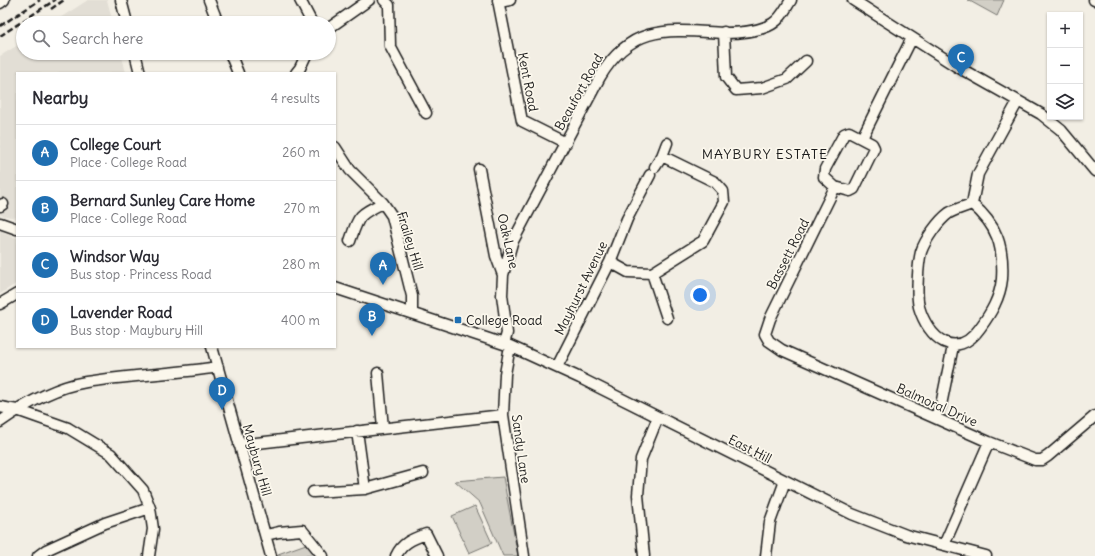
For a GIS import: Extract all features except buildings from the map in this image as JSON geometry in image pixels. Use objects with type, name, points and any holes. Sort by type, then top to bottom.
[{"type":"street","points":[[0,3],[4,0]]},
{"type":"street","points":[[121,0],[125,16]]},
{"type":"street","points":[[209,0],[215,16]]},
{"type":"street","points":[[300,0],[308,16]]},
{"type":"street","points":[[336,23],[369,0]]},
{"type":"street","points":[[384,0],[388,5],[390,46],[426,113]]},
{"type":"street","points":[[499,1],[510,0]]},
{"type":"street","name":"Beaufort Road","points":[[503,275],[512,243],[600,77],[609,62],[620,49],[651,33],[673,30],[739,33],[758,30],[773,24],[791,0]]},
{"type":"street","points":[[853,0],[912,38],[1041,114],[1061,130],[1095,170]]},
{"type":"street","name":"Kent Road","points":[[499,1],[522,121],[566,143]]},
{"type":"street","points":[[724,32],[726,77],[736,90],[762,88],[786,78],[806,60]]},
{"type":"street","points":[[862,138],[912,38]]},
{"type":"street","points":[[137,60],[140,72]]},
{"type":"street","points":[[233,60],[238,72]]},
{"type":"street","points":[[297,72],[304,60]]},
{"type":"street","points":[[972,204],[978,174],[1018,101]]},
{"type":"street","points":[[849,132],[872,144],[874,148],[854,189],[850,191],[835,187],[824,177],[825,169],[844,134],[849,132]]},
{"type":"street","name":"Mayhurst Avenue","points":[[557,367],[610,262],[627,219],[668,143]]},
{"type":"street","name":"Frailey Hill","points":[[336,148],[350,170],[383,203],[392,216],[398,235],[412,296],[412,313]]},
{"type":"street","points":[[610,262],[628,272],[652,273],[703,241],[724,202],[723,191],[715,182],[662,156]]},
{"type":"street","name":"Oak Lane","points":[[479,169],[496,256],[503,275],[502,295],[507,345]]},
{"type":"street","name":"Bassett Road","points":[[765,334],[770,319],[835,187]]},
{"type":"street","points":[[350,241],[358,219],[362,213],[383,203]]},
{"type":"street","points":[[972,204],[982,213],[996,233],[1003,258],[1001,287],[994,309],[976,333],[963,344],[953,346],[941,341],[931,331],[919,306],[918,278],[921,252],[934,230],[949,214],[972,204]]},
{"type":"street","points":[[0,223],[16,229]]},
{"type":"street","points":[[652,273],[667,318]]},
{"type":"street","points":[[336,288],[507,345]]},
{"type":"street","points":[[0,304],[16,295]]},
{"type":"street","name":"Balmoral Drive","points":[[765,334],[769,341],[782,350],[989,442],[1035,460],[1042,460],[1095,416]]},
{"type":"street","name":"East Hill","points":[[507,345],[557,367],[785,482],[890,530],[986,556]]},
{"type":"street","name":"Sandy Lane","points":[[507,345],[503,415],[524,556]]},
{"type":"street","points":[[935,418],[941,405],[953,346]]},
{"type":"street","name":"Maybury Hill","points":[[212,348],[271,556]]},
{"type":"street","points":[[0,422],[17,410],[43,396],[85,382],[218,367]]},
{"type":"street","points":[[378,373],[382,428]]},
{"type":"street","points":[[0,407],[17,410],[68,428],[111,454],[143,490],[150,508],[154,529],[149,556]]},
{"type":"street","points":[[239,445],[503,415]]},
{"type":"street","points":[[644,556],[638,494],[641,459],[658,417]]},
{"type":"street","points":[[357,431],[366,489]]},
{"type":"street","points":[[944,545],[989,442]]},
{"type":"street","points":[[313,492],[366,489],[423,473]]},
{"type":"street","points":[[766,556],[770,522],[785,482]]},
{"type":"street","points":[[38,556],[46,550],[105,523],[150,508]]},
{"type":"street","points":[[266,535],[302,530],[323,556]]},
{"type":"street","points":[[396,556],[400,547],[410,540],[426,534],[437,556]]},
{"type":"shaded area","points":[[88,0],[107,0],[111,16],[63,16]]},
{"type":"shaded area","points":[[968,0],[1004,0],[997,16]]},
{"type":"shaded area","points":[[16,46],[16,60],[123,60],[126,72],[16,72],[16,218],[0,215],[0,56]]},
{"type":"shaded area","points":[[0,229],[6,234],[16,238],[16,284],[0,294]]},
{"type":"shaded area","points":[[503,477],[518,556],[503,556],[480,503],[455,481]]},
{"type":"shaded area","points":[[475,506],[492,543],[469,553],[452,516]]},
{"type":"shaded area","points":[[306,544],[316,556],[278,556],[278,554]]},
{"type":"railway","points":[[0,26],[40,0]]},
{"type":"railway","points":[[31,16],[55,0]]},
{"type":"railway","points":[[51,9],[64,0]]},
{"type":"railway","points":[[0,36],[16,26]]},
{"type":"place","name":"Windsor Way","points":[[961,77]]},
{"type":"place","name":"College Court","points":[[383,285]]},
{"type":"place","name":"College Road","points":[[458,320]]},
{"type":"place","name":"Bernard Sunley Care Home","points":[[372,336]]},
{"type":"place","name":"Lavender Road","points":[[222,410]]},
{"type":"district","name":"MAYBURY ESTATE","points":[[765,154]]}]
